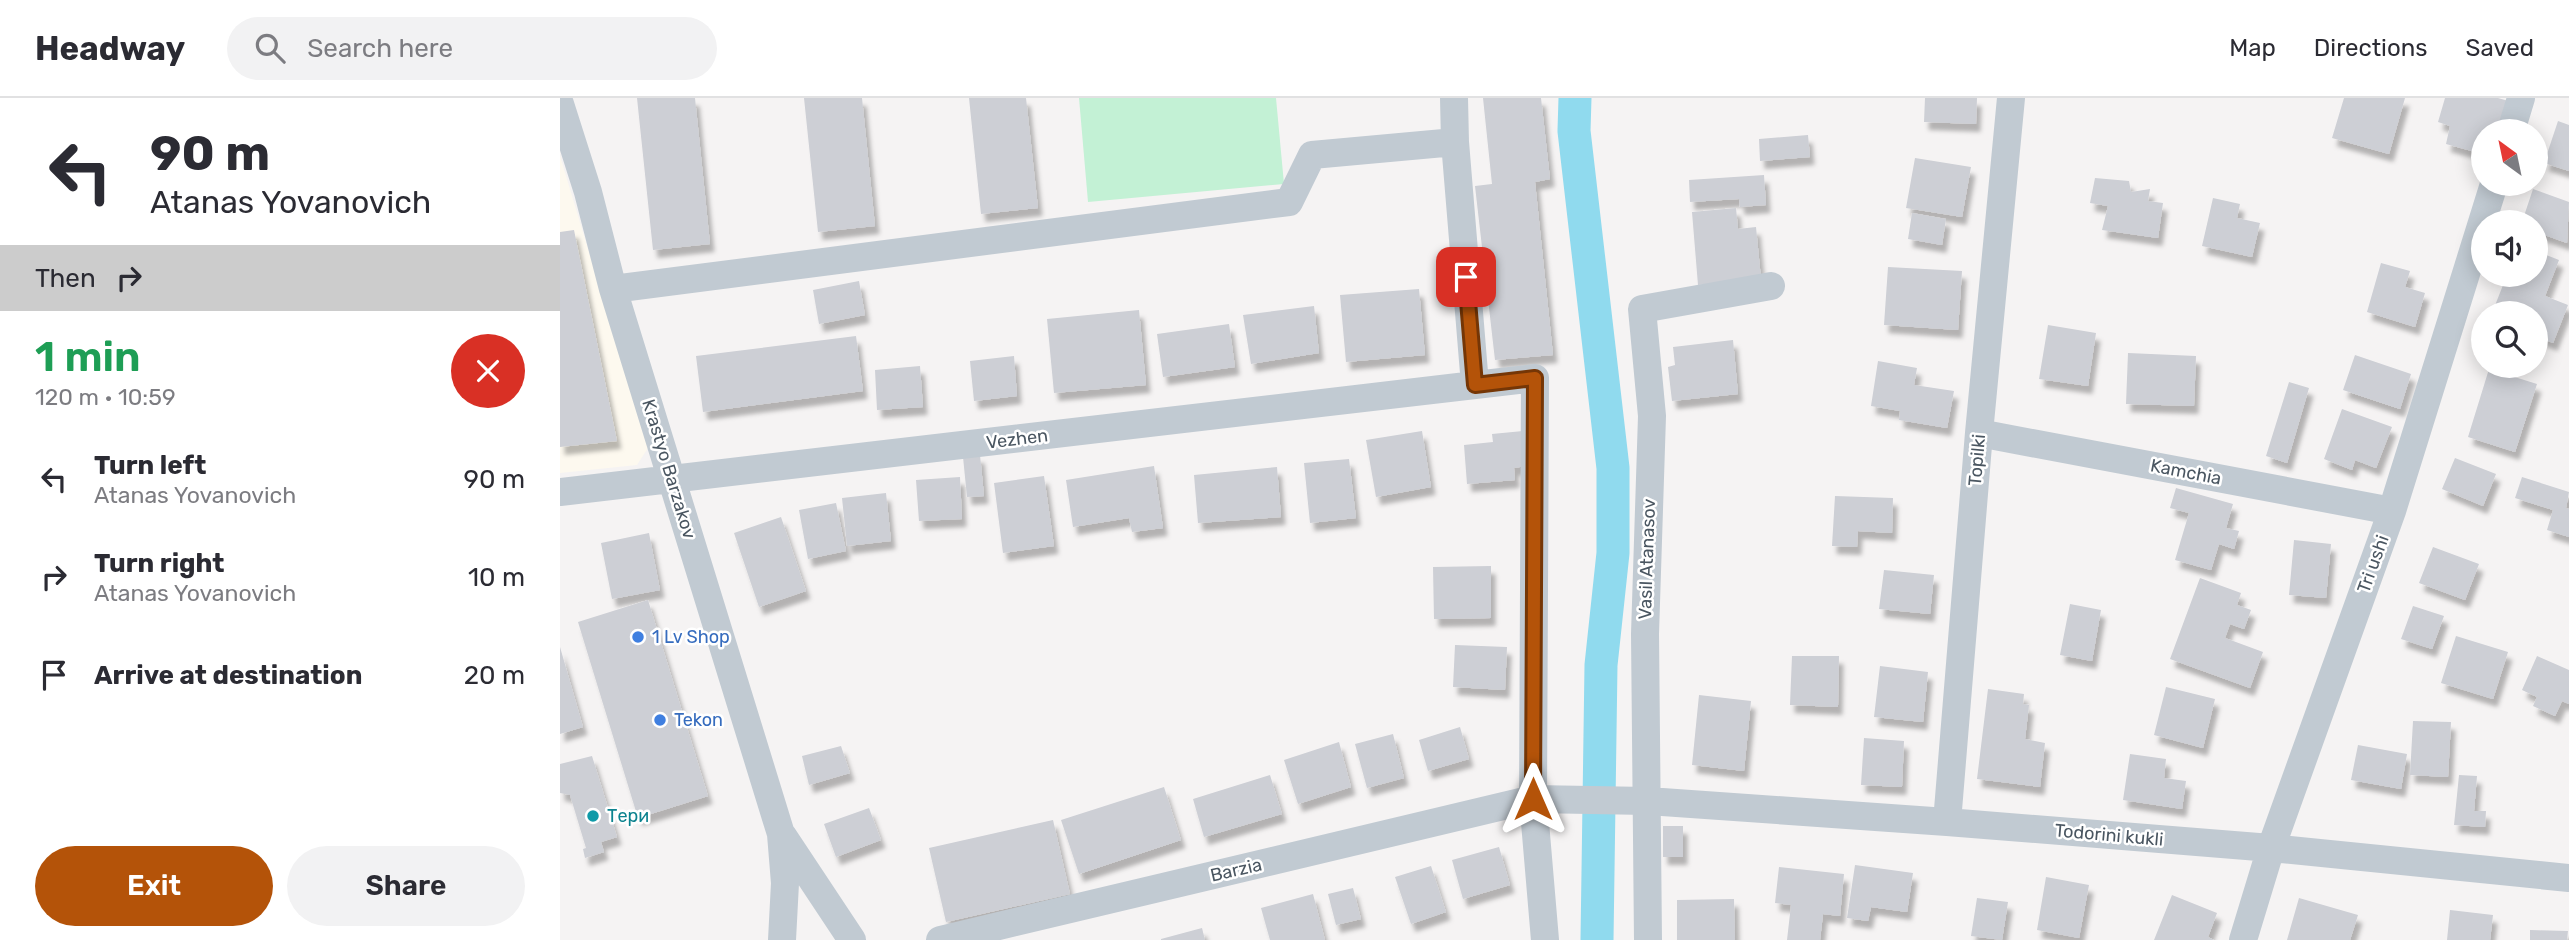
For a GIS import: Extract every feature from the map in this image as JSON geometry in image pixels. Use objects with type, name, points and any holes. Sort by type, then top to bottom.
[{"type":"street","points":[[1454,98],[1455,142],[1475,385]]},
{"type":"street","name":"Topilki","points":[[1947,822],[1979,433],[2011,98]]},
{"type":"street","points":[[2515,119],[2521,98]]},
{"type":"street","name":"Krastyo Barzakov","points":[[560,104],[588,192],[613,289],[781,834],[785,883],[782,940]]},
{"type":"street","points":[[613,289],[1289,202],[1312,155],[1455,142]]},
{"type":"street","name":"Tri ushi","points":[[2243,940],[2271,848],[2392,511],[2490,196]]},
{"type":"street","name":"Vasil Atanasov","points":[[1648,940],[1645,634],[1652,416],[1642,309],[1771,286]]},
{"type":"street","name":"Vezhen","points":[[560,492],[1535,378],[1533,799]]},
{"type":"street","name":"Kamchia","points":[[1979,433],[2392,511]]},
{"type":"street","points":[[1533,799],[1545,940]]},
{"type":"street","name":"Barzia","points":[[940,940],[1533,799],[1648,801]]},
{"type":"street","name":"Todorini kukli","points":[[1648,801],[2271,848],[2569,878]]},
{"type":"street","name":"Krastyo Barzakov","points":[[781,834],[852,940]]},
{"type":"shaded area","points":[[560,156],[648,448],[637,465],[560,473]]},
{"type":"green space","points":[[1079,98],[1276,98],[1284,184],[1088,202]]},
{"type":"building","points":[[637,98],[695,98],[710,244],[653,250]]},
{"type":"building","points":[[804,98],[862,98],[875,226],[818,232]]},
{"type":"building","points":[[969,98],[1026,98],[1038,208],[981,214]]},
{"type":"building","points":[[1483,98],[1541,98],[1550,179],[1535,182],[1553,355],[1495,360],[1475,186],[1492,184]]},
{"type":"building","points":[[1925,98],[1977,98],[1976,124],[1924,122]]},
{"type":"building","points":[[2344,98],[2405,98],[2389,154],[2332,138]]},
{"type":"building","points":[[2445,98],[2498,98],[2512,102],[2507,119],[2471,119],[2471,151],[2446,144],[2450,126],[2438,122]]},
{"type":"building","points":[[2558,121],[2569,125],[2569,171],[2548,164],[2548,151]]},
{"type":"building","points":[[1808,135],[1810,157],[1760,161],[1759,139]]},
{"type":"building","points":[[1915,158],[1971,167],[1962,217],[1906,208]]},
{"type":"building","points":[[1764,175],[1766,205],[1740,207],[1739,199],[1690,202],[1689,180]]},
{"type":"building","points":[[2095,178],[2129,181],[2131,192],[2150,189],[2148,201],[2163,203],[2158,238],[2102,230],[2108,206],[2090,203]]},
{"type":"building","points":[[2548,194],[2569,202],[2567,243],[2548,236],[2548,210],[2526,210],[2531,196]]},
{"type":"building","points":[[2213,198],[2240,204],[2237,218],[2260,223],[2252,257],[2202,246]]},
{"type":"building","points":[[1736,208],[1738,229],[1756,227],[1761,279],[1698,285],[1692,212]]},
{"type":"building","points":[[1912,213],[1946,219],[1942,245],[1908,239]]},
{"type":"building","points":[[574,230],[617,441],[560,447],[560,232]]},
{"type":"building","points":[[2548,256],[2559,260],[2545,296],[2568,305],[2553,343],[2548,341],[2548,301],[2497,301],[2502,287],[2548,287]]},
{"type":"building","points":[[2381,263],[2410,271],[2405,287],[2425,293],[2415,327],[2367,312]]},
{"type":"building","points":[[1888,267],[1962,271],[1958,330],[1884,325]]},
{"type":"building","points":[[859,281],[865,315],[819,324],[813,290]]},
{"type":"building","points":[[1419,289],[1425,355],[1346,362],[1340,295]]},
{"type":"building","points":[[1314,306],[1319,353],[1251,364],[1243,315]]},
{"type":"building","points":[[1139,310],[1146,385],[1054,393],[1047,319]]},
{"type":"building","points":[[1229,324],[1235,367],[1163,377],[1157,334]]},
{"type":"building","points":[[2048,325],[2096,333],[2088,386],[2039,379]]},
{"type":"building","points":[[856,336],[863,391],[703,412],[696,356]]},
{"type":"building","points":[[1733,340],[1738,394],[1672,401],[1668,367],[1675,365],[1673,347]]},
{"type":"building","points":[[2128,353],[2196,356],[2194,406],[2126,404]]},
{"type":"building","points":[[2355,355],[2411,374],[2400,409],[2343,390]]},
{"type":"building","points":[[1014,356],[1017,396],[974,401],[970,361]]},
{"type":"building","points":[[1878,361],[1917,368],[1914,385],[1954,391],[1947,428],[1899,420],[1900,411],[1871,406]]},
{"type":"building","points":[[920,366],[923,407],[877,410],[875,370]]},
{"type":"building","points":[[2486,378],[2518,378],[2537,384],[2515,452],[2468,437]]},
{"type":"building","points":[[2289,382],[2309,388],[2287,463],[2266,456]]},
{"type":"building","points":[[2342,409],[2392,427],[2376,468],[2355,460],[2352,470],[2324,459]]},
{"type":"building","points":[[1422,431],[1431,487],[1376,497],[1366,440]]},
{"type":"building","points":[[1523,431],[1526,466],[1514,468],[1515,480],[1467,484],[1464,445],[1493,442],[1492,434]]},
{"type":"building","points":[[980,455],[984,496],[967,497],[963,457]]},
{"type":"building","points":[[2455,458],[2496,474],[2483,506],[2442,489]]},
{"type":"building","points":[[1349,459],[1356,518],[1310,523],[1304,463]]},
{"type":"building","points":[[1154,466],[1163,528],[1132,532],[1129,518],[1073,527],[1066,480]]},
{"type":"building","points":[[1277,467],[1281,517],[1198,523],[1194,475]]},
{"type":"building","points":[[1044,476],[1054,546],[1003,553],[994,483]]},
{"type":"building","points":[[960,477],[962,519],[919,521],[916,480]]},
{"type":"building","points":[[2522,477],[2569,492],[2566,508],[2569,509],[2569,537],[2547,530],[2553,510],[2515,498]]},
{"type":"building","points":[[2176,488],[2233,504],[2226,528],[2239,531],[2234,549],[2219,544],[2211,570],[2175,560],[2189,513],[2170,508]]},
{"type":"building","points":[[886,493],[891,541],[847,546],[842,498]]},
{"type":"building","points":[[1835,496],[1893,498],[1892,533],[1858,531],[1857,547],[1832,546]]},
{"type":"building","points":[[836,503],[846,551],[808,559],[799,510]]},
{"type":"building","points":[[781,517],[806,591],[759,607],[734,533]]},
{"type":"building","points":[[649,533],[660,590],[612,599],[601,543]]},
{"type":"building","points":[[2294,540],[2331,544],[2326,598],[2289,595]]},
{"type":"building","points":[[2433,547],[2479,564],[2465,600],[2419,583]]},
{"type":"building","points":[[1491,566],[1491,618],[1434,619],[1433,567]]},
{"type":"building","points":[[1884,570],[1934,575],[1930,614],[1879,609]]},
{"type":"building","points":[[2200,578],[2241,593],[2237,605],[2251,610],[2244,629],[2230,624],[2225,638],[2263,652],[2250,688],[2170,659]]},
{"type":"building","points":[[648,600],[708,796],[638,818],[578,622]]},
{"type":"building","points":[[2070,604],[2101,610],[2092,661],[2060,655]]},
{"type":"building","points":[[2413,606],[2444,616],[2432,649],[2401,639]]},
{"type":"building","points":[[2456,636],[2508,652],[2493,699],[2441,683]]},
{"type":"building","points":[[1455,645],[1507,647],[1505,690],[1453,687]]},
{"type":"building","points":[[560,647],[583,727],[560,734]]},
{"type":"building","points":[[1792,656],[1839,656],[1838,707],[1790,705]]},
{"type":"building","points":[[2537,656],[2569,670],[2569,704],[2562,701],[2555,716],[2533,706],[2537,697],[2522,690]]},
{"type":"building","points":[[1880,666],[1928,672],[1923,722],[1874,717]]},
{"type":"building","points":[[2166,687],[2215,699],[2203,748],[2154,735]]},
{"type":"building","points":[[1988,689],[2024,694],[2023,704],[2029,705],[2025,739],[2045,743],[2040,787],[1977,779]]},
{"type":"building","points":[[1699,695],[1751,701],[1744,771],[1692,765]]},
{"type":"building","points":[[2413,721],[2451,722],[2448,777],[2410,775]]},
{"type":"building","points":[[1460,727],[1469,759],[1428,771],[1419,740]]},
{"type":"building","points":[[1393,734],[1404,778],[1367,788],[1355,744]]},
{"type":"building","points":[[1864,738],[1904,741],[1902,787],[1861,785]]},
{"type":"building","points":[[1339,742],[1351,787],[1298,804],[1284,760]]},
{"type":"building","points":[[2358,745],[2407,754],[2401,789],[2351,780]]},
{"type":"building","points":[[841,746],[850,773],[809,785],[802,756]]},
{"type":"building","points":[[2130,754],[2166,759],[2164,778],[2186,781],[2182,809],[2123,800]]},
{"type":"building","name":"Тери","points":[[592,756],[617,837],[601,842],[604,852],[585,858],[583,849],[586,848],[570,795],[560,793],[560,764]]},
{"type":"building","points":[[1270,775],[1282,814],[1204,837],[1193,799]]},
{"type":"building","points":[[2459,775],[2477,776],[2474,811],[2486,811],[2485,827],[2454,825]]},
{"type":"building","points":[[1164,787],[1181,840],[1079,874],[1061,820]]},
{"type":"building","points":[[869,808],[881,840],[836,857],[824,824]]},
{"type":"building","points":[[1053,820],[1070,894],[946,922],[929,848]]},
{"type":"building","points":[[1663,826],[1683,826],[1683,857],[1663,857]]},
{"type":"building","points":[[1499,847],[1510,885],[1463,899],[1452,860]]},
{"type":"building","points":[[1855,865],[1913,873],[1907,912],[1871,907],[1868,921],[1847,918]]},
{"type":"building","points":[[1431,866],[1446,912],[1411,924],[1395,877]]},
{"type":"building","points":[[1779,867],[1844,874],[1840,916],[1823,914],[1820,940],[1787,940],[1791,905],[1775,903]]},
{"type":"building","points":[[2046,877],[2089,885],[2079,938],[2037,930]]},
{"type":"building","points":[[1353,888],[1361,919],[1336,925],[1328,894]]},
{"type":"building","points":[[1313,894],[1325,940],[1270,940],[1261,908]]},
{"type":"building","points":[[2172,895],[2217,913],[2208,937],[2214,940],[2154,940]]},
{"type":"building","points":[[1977,898],[2008,902],[2002,940],[1971,936]]},
{"type":"building","points":[[2299,898],[2358,915],[2350,940],[2287,940]]},
{"type":"building","points":[[1734,899],[1735,940],[1677,940],[1677,900]]},
{"type":"building","points":[[2450,910],[2493,915],[2490,940],[2447,940]]},
{"type":"building","points":[[1202,928],[1205,940],[1161,940],[1161,939]]},
{"type":"building","points":[[2530,930],[2568,931],[2567,940],[2530,940]]},
{"type":"waterway","points":[[1575,98],[1574,131],[1613,468],[1613,553],[1601,665],[1597,940]]},
{"type":"place","name":"1 Lv Shop","points":[[638,637]]},
{"type":"place","name":"Tekon","points":[[660,720]]},
{"type":"place","name":"Тери","points":[[593,816]]},
{"type":"route","points":[[1466,277],[1475,385],[1535,378],[1533,799]]}]
